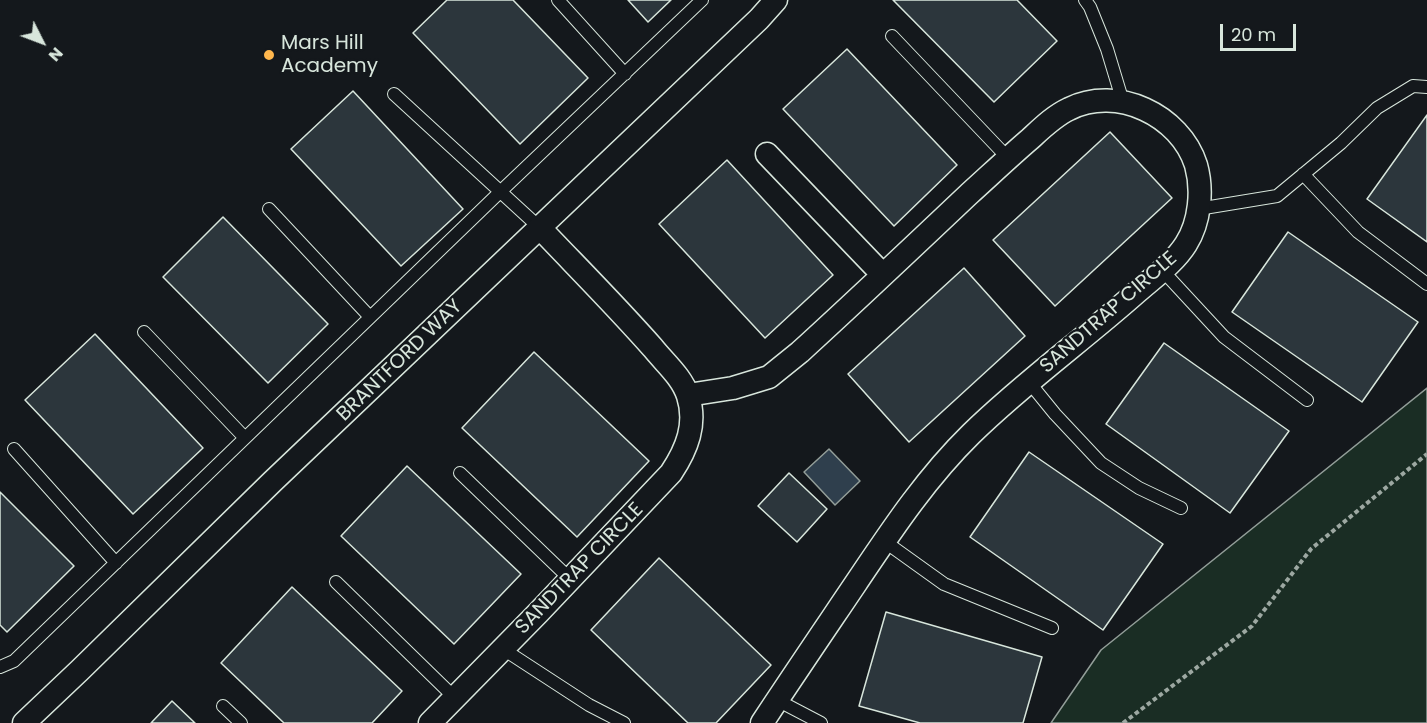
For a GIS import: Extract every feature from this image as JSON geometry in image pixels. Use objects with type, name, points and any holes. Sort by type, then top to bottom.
[{"type":"street","name":"BRANTFORD WAY","points":[[24,723],[281,474],[759,19],[776,0]]},
{"type":"street","name":"SANDTRAP CIRCLE","points":[[688,395],[733,388],[769,376],[800,352],[1008,158],[1055,117],[1071,108],[1087,102],[1105,100],[1123,102],[1141,108],[1172,126],[1184,140],[1193,156],[1198,173],[1198,209],[1187,243],[1176,258],[1119,309],[1029,382],[971,433],[944,462],[884,541],[762,723]]},
{"type":"street","points":[[767,154],[883,275]]},
{"type":"street","name":"SANDTRAP CIRCLE","points":[[430,723],[671,473],[683,456],[690,436],[692,416],[688,395],[678,377],[540,228]]},
{"type":"lane","points":[[558,0],[625,74]]},
{"type":"lane","points":[[0,667],[14,662],[702,0]]},
{"type":"lane","points":[[1085,0],[1107,49],[1123,102]]},
{"type":"lane","points":[[892,36],[1008,158]]},
{"type":"lane","points":[[1198,209],[1277,196],[1341,143],[1377,108],[1413,86],[1427,87]]},
{"type":"lane","points":[[394,94],[540,228]]},
{"type":"lane","points":[[1303,174],[1358,232],[1427,284]]},
{"type":"lane","points":[[269,209],[370,317]]},
{"type":"lane","points":[[1162,270],[1224,337],[1307,400]]},
{"type":"lane","points":[[144,332],[245,438]]},
{"type":"lane","points":[[1029,382],[1055,414],[1101,463],[1139,488],[1181,508]]},
{"type":"lane","points":[[14,449],[116,563]]},
{"type":"lane","points":[[460,473],[570,579]]},
{"type":"lane","points":[[884,541],[944,584],[1052,627]]},
{"type":"lane","points":[[336,582],[455,698]]},
{"type":"lane","points":[[503,649],[589,705],[624,723]]},
{"type":"lane","points":[[777,700],[820,723]]},
{"type":"lane","points":[[223,705],[242,723]]},
{"type":"path","points":[[1123,723],[1252,626],[1311,549],[1427,454]]},
{"type":"green space","points":[[1427,388],[1427,723],[1051,723],[1101,650]]},
{"type":"water","points":[[829,449],[860,481],[835,505],[804,472]]},
{"type":"building","points":[[447,0],[513,0],[588,78],[520,144],[413,33]]},
{"type":"building","points":[[628,0],[671,0],[648,22]]},
{"type":"building","points":[[893,0],[1017,0],[1057,41],[994,102]]},
{"type":"building","points":[[847,49],[957,165],[894,226],[783,109]]},
{"type":"building","points":[[353,91],[463,209],[401,266],[291,149]]},
{"type":"building","points":[[1427,115],[1427,242],[1367,199]]},
{"type":"building","points":[[1110,132],[1172,198],[1055,306],[993,240]]},
{"type":"building","points":[[727,160],[833,275],[765,338],[659,224]]},
{"type":"building","points":[[223,217],[328,324],[268,383],[163,277]]},
{"type":"building","points":[[1288,232],[1418,322],[1362,402],[1232,312]]},
{"type":"building","points":[[964,268],[1025,336],[909,442],[848,374]]},
{"type":"building","points":[[95,334],[203,448],[133,514],[25,400]]},
{"type":"building","points":[[1164,343],[1289,431],[1230,513],[1106,424]]},
{"type":"building","points":[[534,352],[649,461],[577,537],[462,428]]},
{"type":"building","points":[[1029,452],[1163,544],[1103,630],[970,537]]},
{"type":"building","points":[[407,466],[521,574],[454,644],[341,536]]},
{"type":"building","points":[[789,473],[827,509],[797,542],[758,506]]},
{"type":"building","points":[[0,492],[74,566],[7,632],[0,625]]},
{"type":"building","points":[[659,558],[771,665],[716,723],[688,723],[591,630]]},
{"type":"building","points":[[292,587],[402,691],[372,723],[284,723],[221,663]]},
{"type":"building","points":[[886,612],[1042,657],[1023,723],[920,723],[859,706]]},
{"type":"building","points":[[172,701],[195,723],[151,723]]},
{"type":"place","name":"Mars Hill Academy","points":[[269,55]]}]
